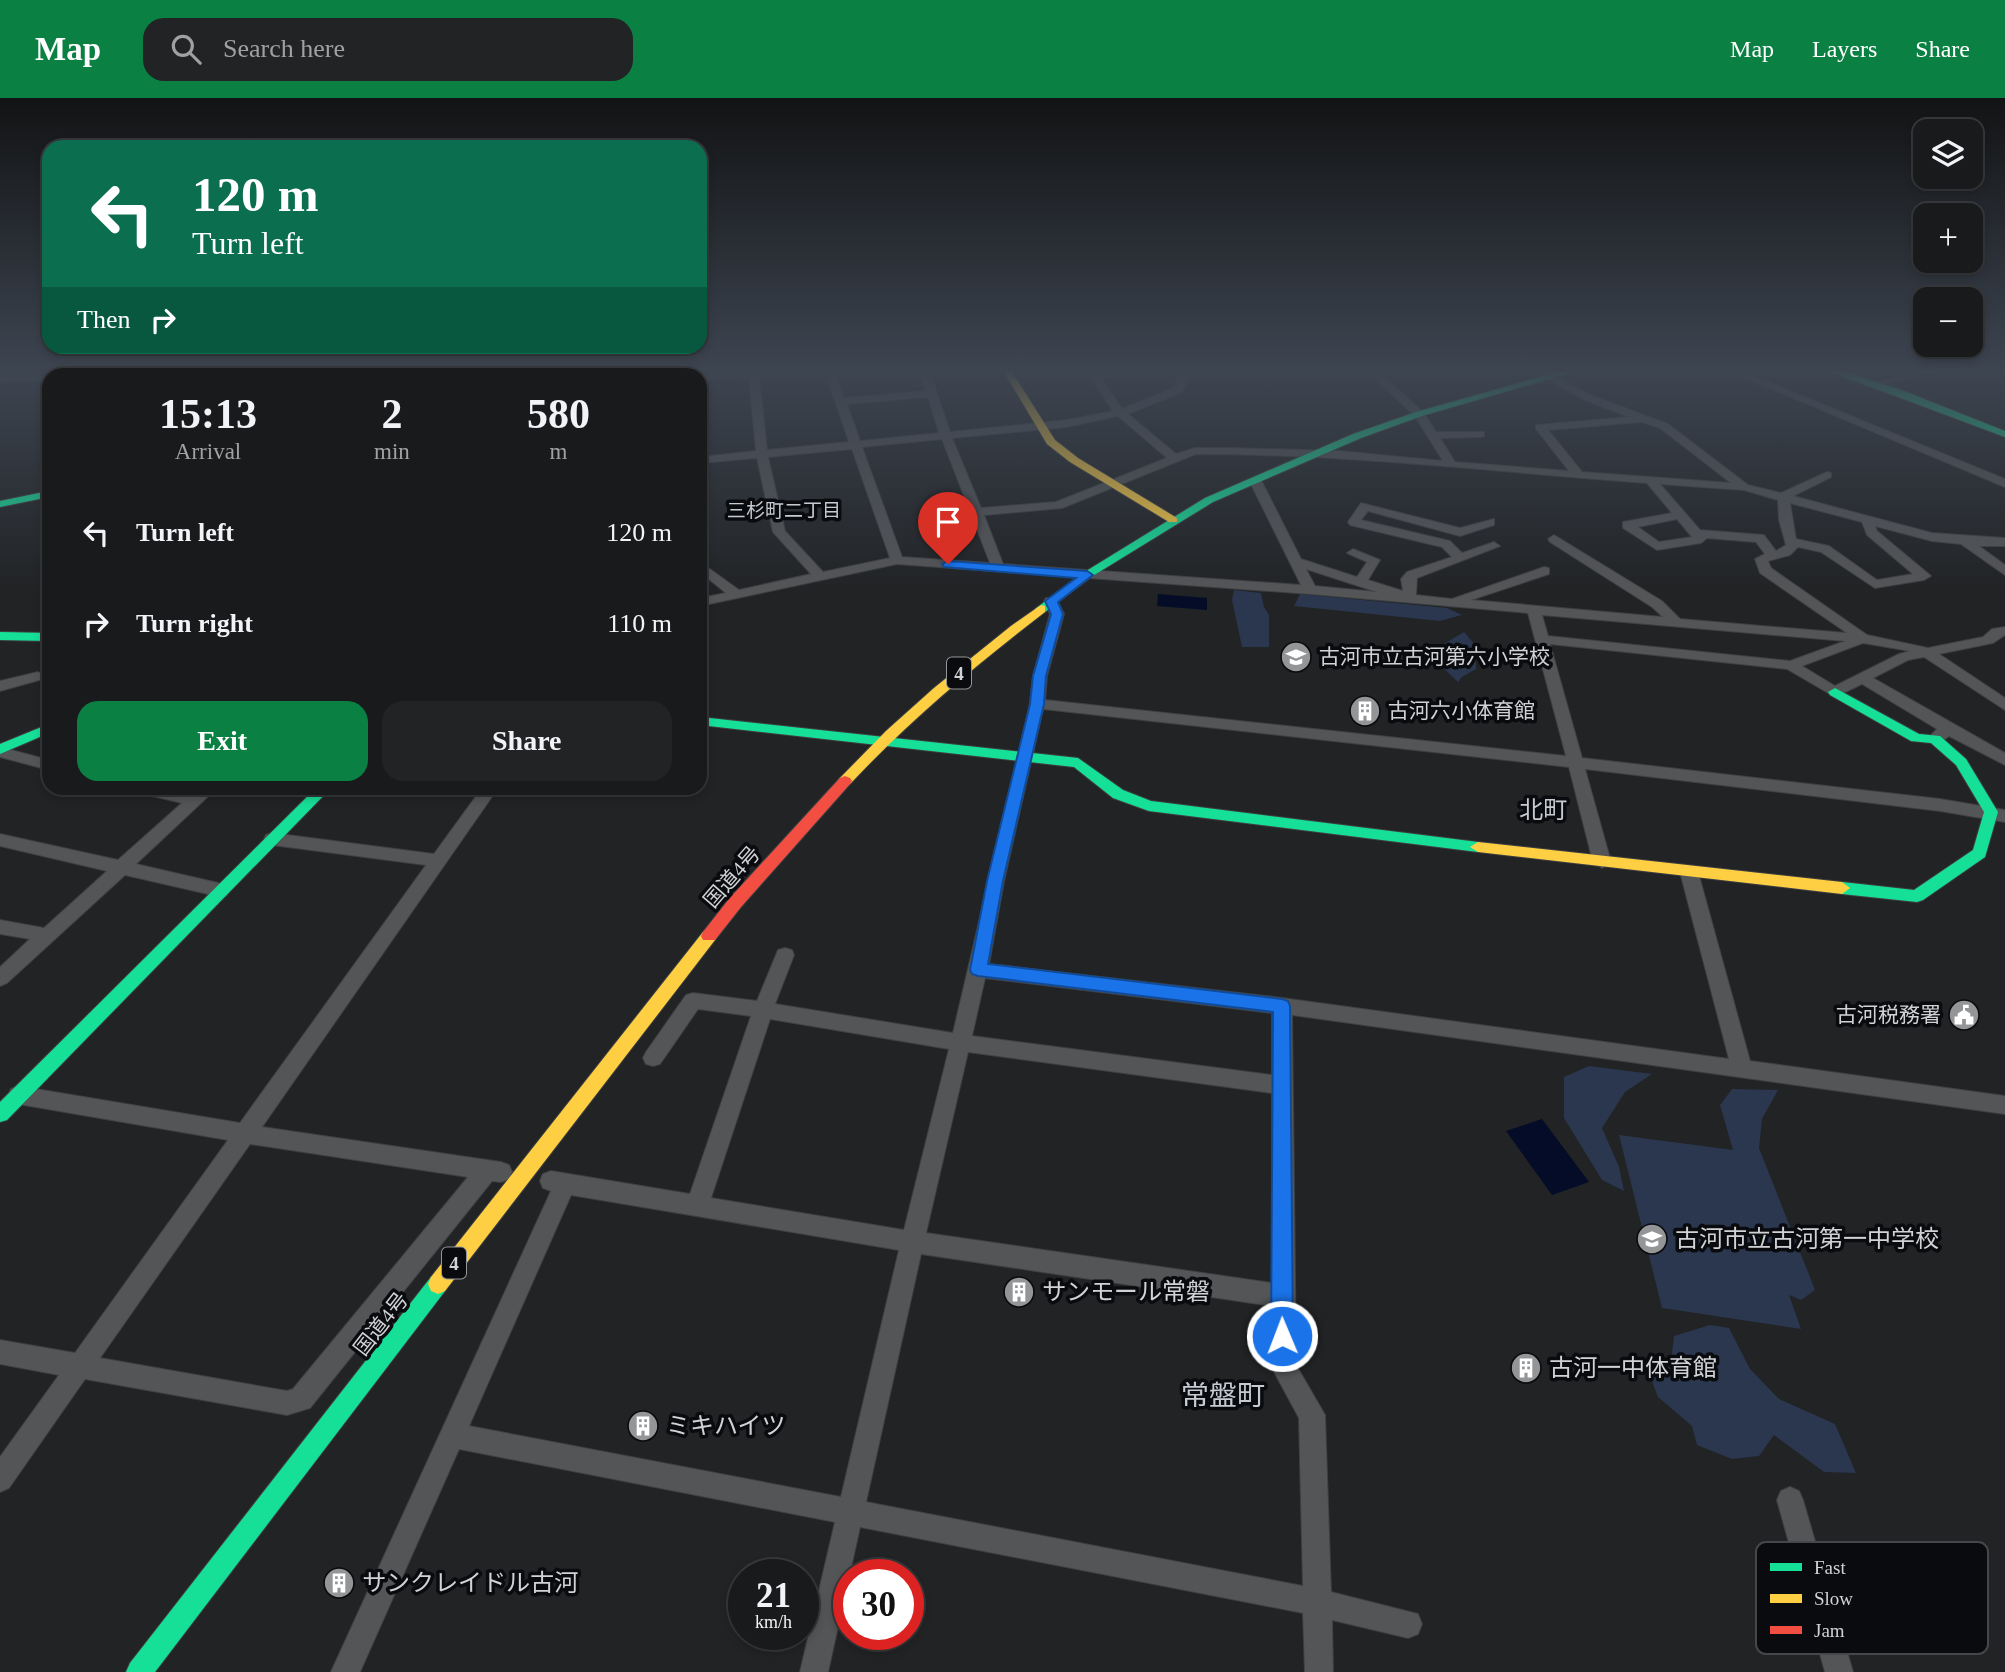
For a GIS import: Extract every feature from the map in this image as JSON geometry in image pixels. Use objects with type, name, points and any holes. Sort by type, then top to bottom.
[{"type":"main road","points":[[1055,445],[1113,485],[1173,520]]},
{"type":"main road","name":"国道4号","points":[[139,1672],[727,914],[885,740],[977,658],[1087,575],[1173,520],[1255,480],[1338,445]]},
{"type":"main road","points":[[0,504],[42,495]]},
{"type":"main road","points":[[0,636],[42,637]]},
{"type":"main road","points":[[707,722],[1078,763],[1115,793],[1129,801],[1149,806],[1602,862],[1917,896],[1980,853],[1998,814],[1961,762],[1935,739],[1916,738],[1835,692]]},
{"type":"main road","points":[[0,751],[42,731]]},
{"type":"main road","points":[[0,1114],[317,795]]},
{"type":"street","points":[[761,445],[779,532],[820,576]]},
{"type":"street","points":[[707,459],[844,445]]},
{"type":"street","points":[[858,445],[897,560]]},
{"type":"street","points":[[950,445],[999,569]]},
{"type":"street","points":[[1159,445],[1174,458]]},
{"type":"street","points":[[1438,445],[1451,465]]},
{"type":"street","points":[[1555,445],[1577,473]]},
{"type":"street","points":[[1690,445],[1744,486]]},
{"type":"street","points":[[1914,445],[2005,483]]},
{"type":"street","points":[[976,512],[1058,505],[1195,451],[1339,454],[1451,465],[1744,486],[1921,534],[1965,541],[2005,542]]},
{"type":"street","points":[[1784,496],[1827,475]]},
{"type":"street","points":[[1255,480],[1310,590]]},
{"type":"street","points":[[1650,480],[1698,534],[1701,539],[1657,546],[1627,525],[1680,514]]},
{"type":"street","points":[[1784,496],[1785,520],[1792,546],[1786,552],[1760,559],[1765,570],[1864,639]]},
{"type":"street","points":[[1410,598],[1408,579],[1490,548],[1460,532],[1365,506],[1354,522],[1446,544],[1460,558]]},
{"type":"street","points":[[1791,542],[1825,549],[1875,584],[1924,576],[1871,532],[1868,521]]},
{"type":"street","points":[[1460,532],[1490,522]]},
{"type":"street","points":[[1698,534],[1760,538],[1773,556]]},
{"type":"street","points":[[1554,539],[1657,604],[1676,622]]},
{"type":"street","points":[[1965,541],[2005,571]]},
{"type":"street","points":[[1353,553],[1374,560],[1361,581]]},
{"type":"street","points":[[707,600],[897,560],[1410,598],[1864,639],[1908,646],[1926,652],[2005,705]]},
{"type":"street","points":[[1296,562],[1410,598]]},
{"type":"street","points":[[707,571],[736,594]]},
{"type":"street","points":[[1452,602],[1544,571]]},
{"type":"street","points":[[814,1672],[978,970],[995,881],[1037,704],[1040,676],[1057,614],[1051,601]]},
{"type":"street","points":[[1534,609],[1602,862]]},
{"type":"street","points":[[1791,665],[1835,692],[1904,657],[1988,640],[1997,632],[2005,631]]},
{"type":"street","points":[[1540,639],[1791,665],[1864,639]]},
{"type":"street","points":[[0,686],[38,676]]},
{"type":"street","points":[[1862,678],[2005,760]]},
{"type":"street","points":[[1037,704],[1606,766],[1998,814]]},
{"type":"street","points":[[1935,739],[1948,729]]},
{"type":"street","points":[[0,751],[42,763]]},
{"type":"street","points":[[173,795],[195,800]]},
{"type":"street","points":[[0,978],[201,795]]},
{"type":"street","points":[[0,1479],[485,795]]},
{"type":"street","points":[[272,839],[439,861]]},
{"type":"street","points":[[0,840],[221,890]]},
{"type":"street","points":[[1689,872],[1742,1069]]},
{"type":"street","points":[[0,927],[46,935]]},
{"type":"street","points":[[698,1204],[763,1010],[785,955]]},
{"type":"street","points":[[978,970],[1282,1006],[2005,1105]]},
{"type":"street","points":[[653,1058],[693,1001],[961,1043],[1282,1085]]},
{"type":"street","points":[[1282,1006],[1284,1368],[1312,1415],[1318,1672]]},
{"type":"street","points":[[0,1352],[286,1403],[301,1399],[494,1171],[247,1134],[19,1095]]},
{"type":"street","points":[[345,1672],[452,1435],[558,1182],[914,1242],[1282,1296]]},
{"type":"street","points":[[452,1435],[1316,1602],[1408,1624]]},
{"type":"street","points":[[1790,1500],[1802,1542]]},
{"type":"street","points":[[1834,1654],[1839,1672]]},
{"type":"shaded area","points":[[1234,590],[1261,593],[1269,615],[1269,647],[1242,647],[1232,600]]},
{"type":"shaded area","points":[[1158,594],[1207,598],[1207,610],[1157,606]]},
{"type":"shaded area","points":[[1300,594],[1447,608],[1462,615],[1440,621],[1294,606]]},
{"type":"shaded area","points":[[1464,632],[1476,646],[1476,669],[1458,682],[1438,663],[1442,645]]},
{"type":"shaded area","points":[[1589,1066],[1652,1074],[1625,1092],[1602,1128],[1619,1167],[1624,1191],[1602,1180],[1564,1118],[1564,1077]]},
{"type":"shaded area","points":[[1732,1089],[1778,1090],[1762,1119],[1759,1148],[1815,1290],[1801,1300],[1789,1295],[1801,1329],[1662,1308],[1619,1135],[1733,1150],[1720,1105]]},
{"type":"shaded area","points":[[1542,1119],[1589,1182],[1552,1195],[1506,1131]]},
{"type":"shaded area","points":[[1710,1325],[1729,1328],[1750,1369],[1779,1399],[1835,1424],[1856,1473],[1824,1472],[1774,1435],[1759,1456],[1732,1459],[1697,1445],[1692,1426],[1658,1397],[1648,1371],[1671,1361],[1674,1336]]},
{"type":"traffic: fast","points":[[1041,609],[1087,575],[1209,500],[1335,445]]},
{"type":"traffic: fast","points":[[0,504],[42,495]]},
{"type":"traffic: fast","points":[[0,636],[42,637]]},
{"type":"traffic: fast","points":[[1835,692],[1916,738],[1935,739],[1961,762],[1991,812],[1980,853],[1917,896],[1842,888]]},
{"type":"traffic: fast","points":[[707,722],[1078,763],[1118,794],[1149,806],[1478,847]]},
{"type":"traffic: fast","points":[[0,749],[42,731]]},
{"type":"traffic: fast","points":[[0,1114],[317,795]]},
{"type":"traffic: fast","points":[[139,1672],[438,1284]]},
{"type":"traffic: slow","points":[[1055,445],[1074,460],[1173,520]]},
{"type":"traffic: slow","points":[[845,781],[890,734],[939,690],[1041,609]]},
{"type":"traffic: slow","points":[[1478,847],[1842,888]]},
{"type":"traffic: slow","points":[[438,1284],[709,936]]},
{"type":"traffic: jam","points":[[709,936],[735,903],[845,781]]},
{"type":"place","name":"古河市立古河第六小学校","points":[[1296,657]]},
{"type":"place","name":"古河六小体育館","points":[[1365,711]]},
{"type":"place","name":"古河税務署","points":[[1964,1015]]},
{"type":"place","name":"古河市立古河第一中学校","points":[[1652,1239]]},
{"type":"place","name":"サンモール常磐","points":[[1019,1292]]},
{"type":"place","name":"古河一中体育館","points":[[1526,1368]]},
{"type":"place","name":"ミキハイツ","points":[[643,1426]]},
{"type":"place","name":"サンクレイドル古河","points":[[339,1583]]},
{"type":"district","name":"三杉町二丁目","points":[[784,510]]},
{"type":"district","name":"北町","points":[[1543,810]]},
{"type":"district","name":"常盤町","points":[[1223,1395]]},
{"type":"route","points":[[948,564],[1087,575],[1051,601],[1056,606],[1057,614],[1040,676],[1037,704],[995,881],[978,970],[1282,1006],[1282,1336]]}]
